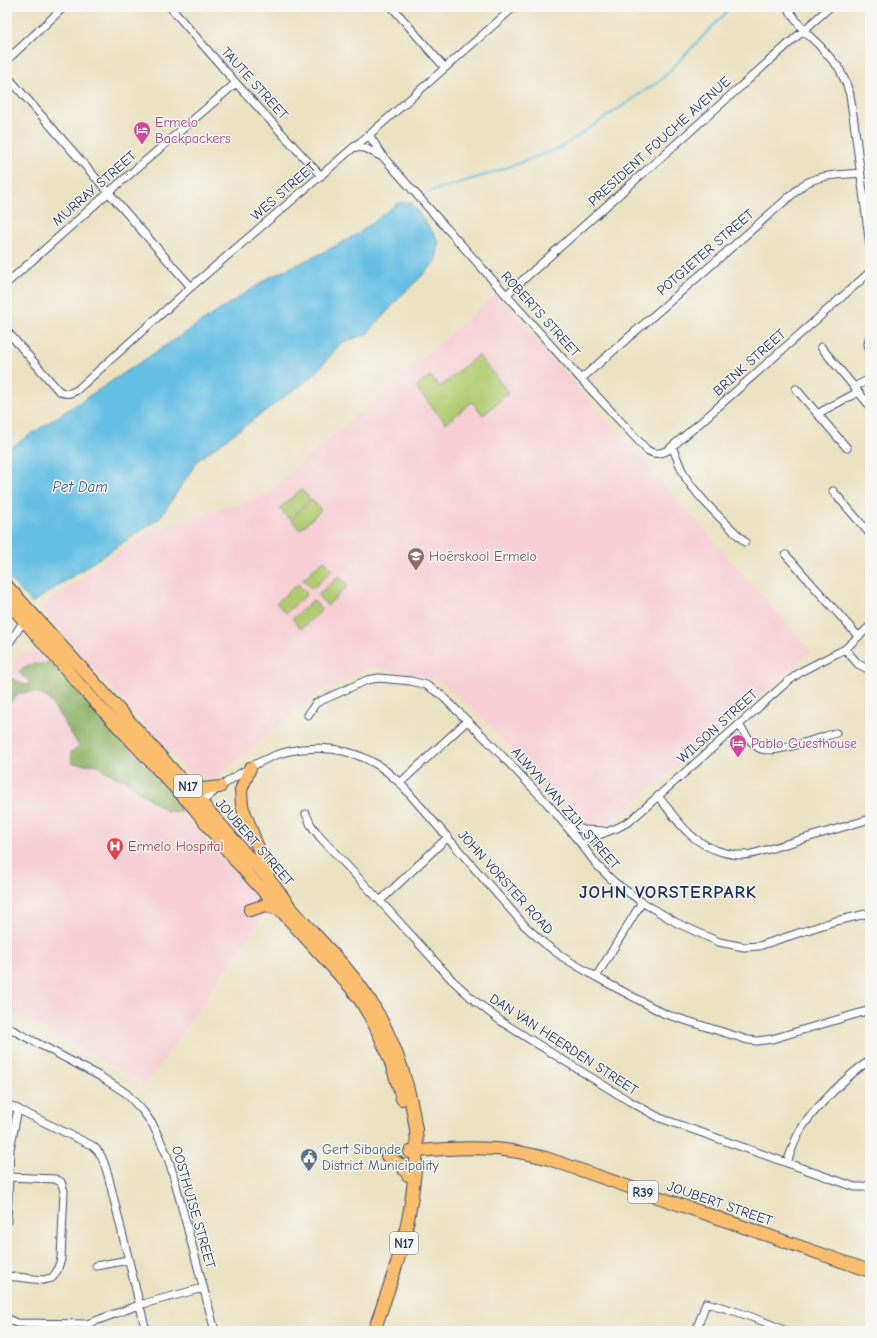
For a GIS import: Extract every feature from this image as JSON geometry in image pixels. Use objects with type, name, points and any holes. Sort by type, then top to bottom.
[{"type":"main road","name":"JOUBERT STREET","points":[[7,586],[27,616],[85,691],[241,849],[351,974],[369,1000],[391,1040],[406,1084],[415,1129],[413,1152]]},
{"type":"main road","name":"JOUBERT STREET","points":[[7,601],[27,616],[187,785],[198,805],[235,860],[353,990],[372,1021],[385,1050],[402,1097],[413,1152]]},
{"type":"main road","points":[[250,768],[243,782],[240,796],[246,821],[270,881]]},
{"type":"main road","points":[[187,785],[202,789],[220,787]]},
{"type":"main road","points":[[241,849],[246,821]]},
{"type":"main road","points":[[250,910],[266,905],[281,911]]},
{"type":"main road","name":"JOUBERT STREET","points":[[413,1152],[471,1148],[494,1149],[546,1158],[870,1271]]},
{"type":"main road","name":"N17","points":[[366,1331],[396,1242],[413,1152]]},
{"type":"main road","name":"N17","points":[[374,1331],[391,1286],[404,1244],[413,1196],[413,1152]]},
{"type":"main road","points":[[388,1156],[401,1165],[408,1174]]},
{"type":"street","points":[[7,60],[64,7]]},
{"type":"street","name":"TAUTE STREET","points":[[170,7],[236,83],[321,176]]},
{"type":"street","points":[[392,7],[445,68]]},
{"type":"street","name":"WES STREET","points":[[7,331],[61,392],[68,394],[76,390],[191,287],[369,135],[514,7]]},
{"type":"street","points":[[787,7],[803,30],[820,45],[843,74],[851,102],[870,246]]},
{"type":"street","name":"PRESIDENT FOUCHE AVENUE","points":[[506,295],[830,7]]},
{"type":"street","points":[[7,76],[191,287]]},
{"type":"street","name":"MURRAY STREET","points":[[7,283],[108,192],[236,83]]},
{"type":"street","points":[[369,135],[384,158]]},
{"type":"street","points":[[354,147],[370,150],[384,158]]},
{"type":"street","name":"ROBERTS STREET","points":[[384,158],[581,379],[641,443]]},
{"type":"street","name":"POTGIETER STREET","points":[[581,379],[803,185],[823,176],[860,173]]},
{"type":"street","name":"BRINK STREET","points":[[641,443],[647,450],[654,454],[664,452],[672,447],[870,272]]},
{"type":"street","points":[[870,335],[868,348],[870,354]]},
{"type":"street","points":[[820,347],[870,406]]},
{"type":"street","points":[[817,414],[856,390],[870,378]]},
{"type":"street","points":[[796,390],[847,448]]},
{"type":"street","points":[[672,447],[686,478],[714,512],[745,542]]},
{"type":"street","points":[[833,491],[867,525],[870,534]]},
{"type":"street","points":[[786,554],[858,636]]},
{"type":"street","points":[[7,646],[27,616]]},
{"type":"street","name":"WILSON STREET","points":[[582,845],[605,831],[617,828],[630,821],[793,677],[806,668],[845,648],[870,626]]},
{"type":"street","points":[[845,648],[858,664],[870,670]]},
{"type":"street","name":"ALWYN VAN ZIJL STREET","points":[[308,715],[316,703],[367,680],[379,678],[411,681],[426,685],[440,694],[488,740],[564,823],[598,865],[614,882],[642,902],[684,926],[719,942],[752,947],[832,922],[870,913]]},
{"type":"street","points":[[400,783],[467,721]]},
{"type":"street","points":[[739,725],[754,745],[759,749],[765,750],[783,749],[836,733]]},
{"type":"street","name":"JOHN VORSTER ROAD","points":[[198,805],[220,787],[272,756],[316,748],[328,748],[360,756],[377,764],[400,783],[535,936],[564,958],[665,1014],[748,1040],[757,1041],[772,1039],[870,1010]]},
{"type":"street","points":[[658,796],[694,839],[711,848],[740,856],[759,852],[870,819]]},
{"type":"street","name":"DAN VAN HEERDEN STREET","points":[[306,814],[315,831],[452,980],[475,1001],[502,1022],[647,1112],[660,1118],[854,1188],[864,1187],[870,1184]]},
{"type":"street","points":[[564,823],[584,830],[605,831]]},
{"type":"street","points":[[380,901],[448,838]]},
{"type":"street","points":[[596,977],[642,902]]},
{"type":"street","name":"OOSTHUISE STREET","points":[[7,1027],[101,1077],[126,1093],[142,1110],[153,1125],[167,1155],[215,1331]]},
{"type":"street","points":[[787,1163],[797,1137],[805,1124],[855,1071],[870,1061]]},
{"type":"street","points":[[7,1104],[91,1145],[98,1152],[104,1162],[108,1175],[146,1331]]},
{"type":"street","points":[[7,1222],[8,1149],[18,1109]]},
{"type":"street","points":[[7,1276],[43,1280],[52,1278],[57,1271],[61,1259],[64,1191],[61,1182],[55,1179],[8,1177]]},
{"type":"street","points":[[96,1266],[128,1260]]},
{"type":"street","points":[[7,1318],[16,1323],[87,1324],[140,1305],[203,1288]]},
{"type":"street","points":[[696,1331],[706,1303],[730,1308],[786,1331]]},
{"type":"street","points":[[16,1323],[16,1331]]},
{"type":"street","points":[[79,1331],[87,1324]]},
{"type":"shaded area","name":"Hoërskool Ermelo","points":[[496,294],[811,651],[607,825],[591,826],[566,811],[485,720],[438,680],[372,667],[320,692],[213,780],[186,771],[40,608],[142,534],[264,496]]},
{"type":"shaded area","name":"Ermelo Hospital","points":[[39,651],[267,910],[147,1084],[7,1009],[7,675],[22,652]]},
{"type":"green space","points":[[478,355],[509,393],[483,415],[472,402],[446,423],[416,388],[430,376],[440,387]]},
{"type":"green space","points":[[301,489],[310,499],[289,519],[280,508]]},
{"type":"green space","points":[[312,500],[321,510],[300,530],[291,519]]},
{"type":"green space","points":[[324,560],[333,570],[312,589],[303,579]]},
{"type":"green space","points":[[339,576],[348,586],[327,606],[318,595]]},
{"type":"green space","points":[[298,584],[307,594],[286,613],[276,603]]},
{"type":"green space","points":[[313,600],[322,610],[301,629],[292,619]]},
{"type":"green space","points":[[48,661],[180,802],[180,812],[166,811],[137,790],[125,779],[119,779],[96,765],[72,763],[71,752],[79,746],[49,699],[35,692],[19,693],[7,706],[7,676],[24,685],[29,684],[28,679],[23,677],[19,671],[32,664],[46,664]]},
{"type":"water","name":"Pet Dam","points":[[411,202],[439,241],[436,262],[400,297],[367,334],[341,343],[313,376],[198,460],[160,518],[32,603],[7,576],[7,450],[270,277],[318,255],[358,234],[398,203]]},
{"type":"waterway","points":[[428,192],[492,173],[560,148],[661,80],[731,7]]},
{"type":"place","name":"Ermelo Backpackers","points":[[142,145]]},
{"type":"place","name":"Hoërskool Ermelo","points":[[416,571]]},
{"type":"place","name":"Pablo Guesthouse","points":[[738,758]]},
{"type":"place","name":"Ermelo Hospital","points":[[115,861]]},
{"type":"place","name":"Gert Sibande District Municipality","points":[[309,1172]]},
{"type":"district","name":"JOHN VORSTERPARK","points":[[668,892]]}]
